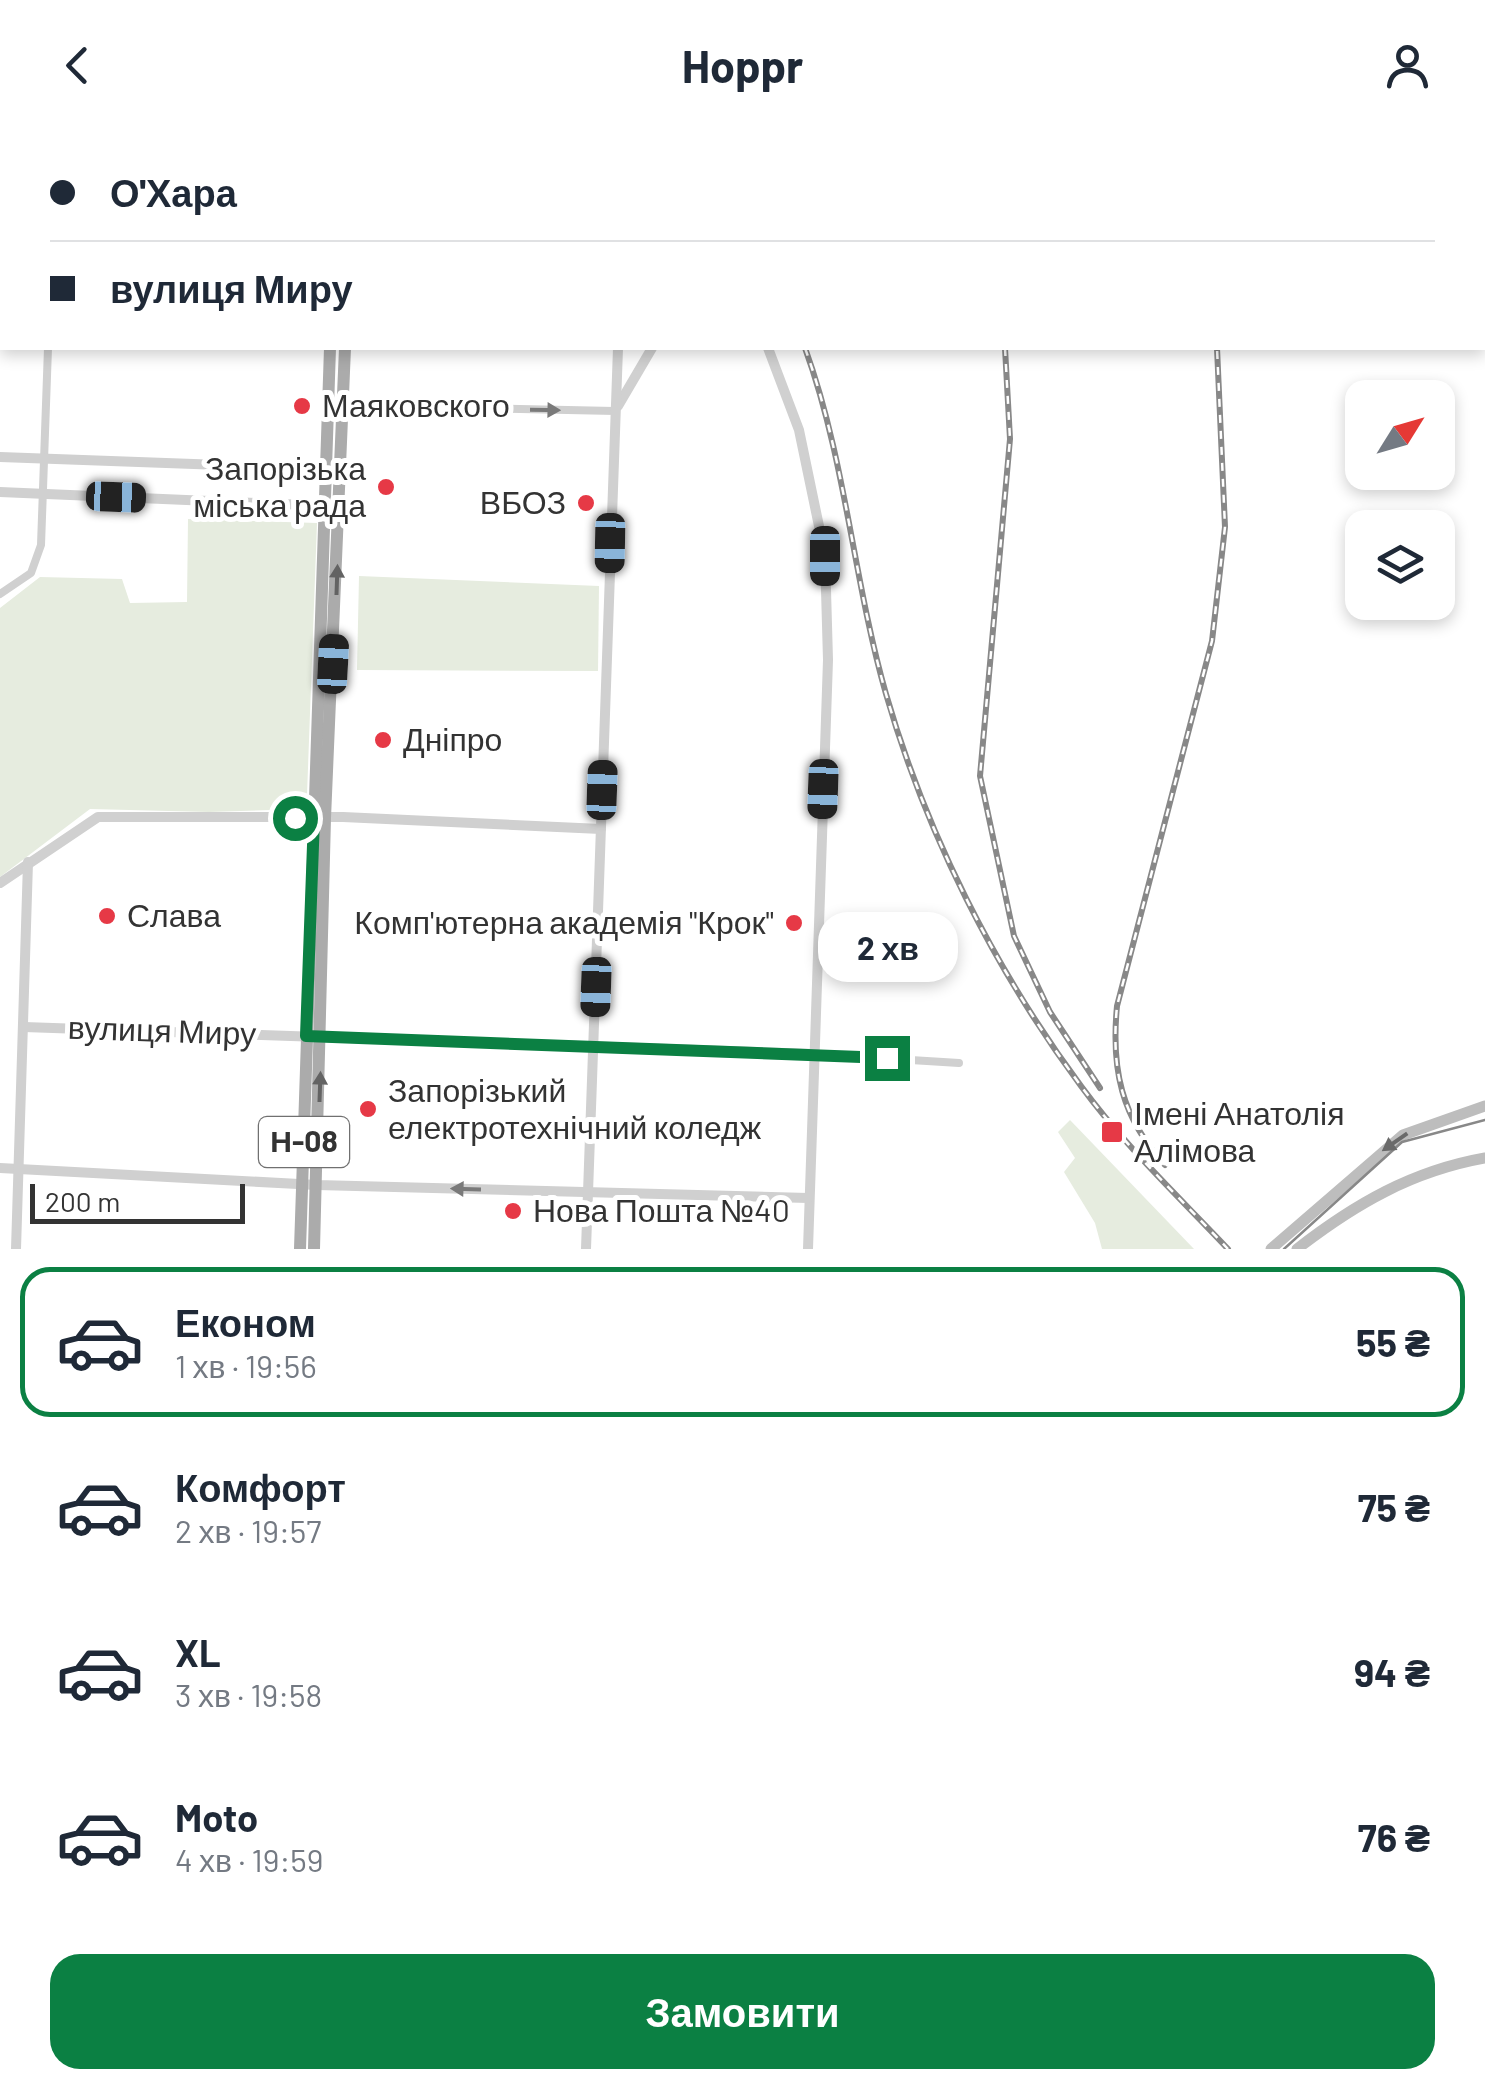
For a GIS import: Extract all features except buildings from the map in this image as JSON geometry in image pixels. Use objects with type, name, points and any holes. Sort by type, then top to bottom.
[{"type":"main road","name":"Н-08","points":[[300,1249],[310,1184],[322,1036],[321,506],[330,350]]},
{"type":"main road","name":"Н-08","points":[[314,1249],[306,1036],[339,506],[344,350]]},
{"type":"main road","points":[[1274,1247],[1403,1135],[1485,1106]]},
{"type":"main road","points":[[1297,1249],[1386,1188],[1451,1164],[1485,1158]]},
{"type":"street","points":[[0,594],[31,573],[41,545],[48,350]]},
{"type":"street","points":[[586,1249],[618,350]]},
{"type":"street","points":[[615,412],[651,350]]},
{"type":"street","points":[[769,350],[799,430],[825,556],[828,660],[808,1249]]},
{"type":"street","points":[[342,405],[615,412]]},
{"type":"street","points":[[0,457],[340,469]]},
{"type":"street","points":[[0,492],[339,506]]},
{"type":"street","points":[[0,883],[98,817],[319,818],[601,829]]},
{"type":"street","points":[[16,1249],[28,862]]},
{"type":"street","name":"вулиця Миру","points":[[24,1026],[814,1054],[959,1063]]},
{"type":"street","points":[[0,1168],[310,1184],[808,1198]]},
{"type":"shaded area","points":[[188,519],[317,523],[307,795],[302,809],[90,809],[0,877],[0,608],[40,577],[122,579],[130,603],[187,602]]},
{"type":"shaded area","points":[[359,576],[599,586],[598,671],[357,670]]},
{"type":"shaded area","points":[[1070,1120],[1194,1249],[1102,1249],[1095,1223],[1064,1172],[1075,1158],[1058,1132]]},
{"type":"tram line","points":[[1284,1249],[1402,1142],[1485,1120]]},
{"type":"railway","points":[[806,350],[830,434],[886,694],[921,798],[966,899],[1020,995],[1081,1086],[1133,1150],[1228,1249]]},
{"type":"railway","points":[[1005,350],[1010,439],[980,776],[1014,936],[1050,1012],[1100,1088]]},
{"type":"railway","points":[[1165,1165],[1138,1129],[1122,1091],[1116,1051],[1117,1006],[1212,641],[1225,527],[1217,350]]},
{"type":"place","name":"Маяковского","points":[[302,406]]},
{"type":"place","name":"Запорізька міська рада","points":[[386,487]]},
{"type":"place","name":"ВБОЗ","points":[[586,503]]},
{"type":"place","name":"Дніпро","points":[[383,740]]},
{"type":"place","name":"Слава","points":[[107,916]]},
{"type":"place","name":"Комп'ютерна академія \"Крок\"","points":[[794,923]]},
{"type":"place","name":"Запорізький електротехнічний коледж","points":[[368,1109]]},
{"type":"place","name":"Імені Анатолія Алімова","points":[[1112,1132]]},
{"type":"place","name":"Нова Пошта №40","points":[[513,1211]]},
{"type":"route","points":[[295,818],[314,818],[306,1036],[887,1058]]}]
